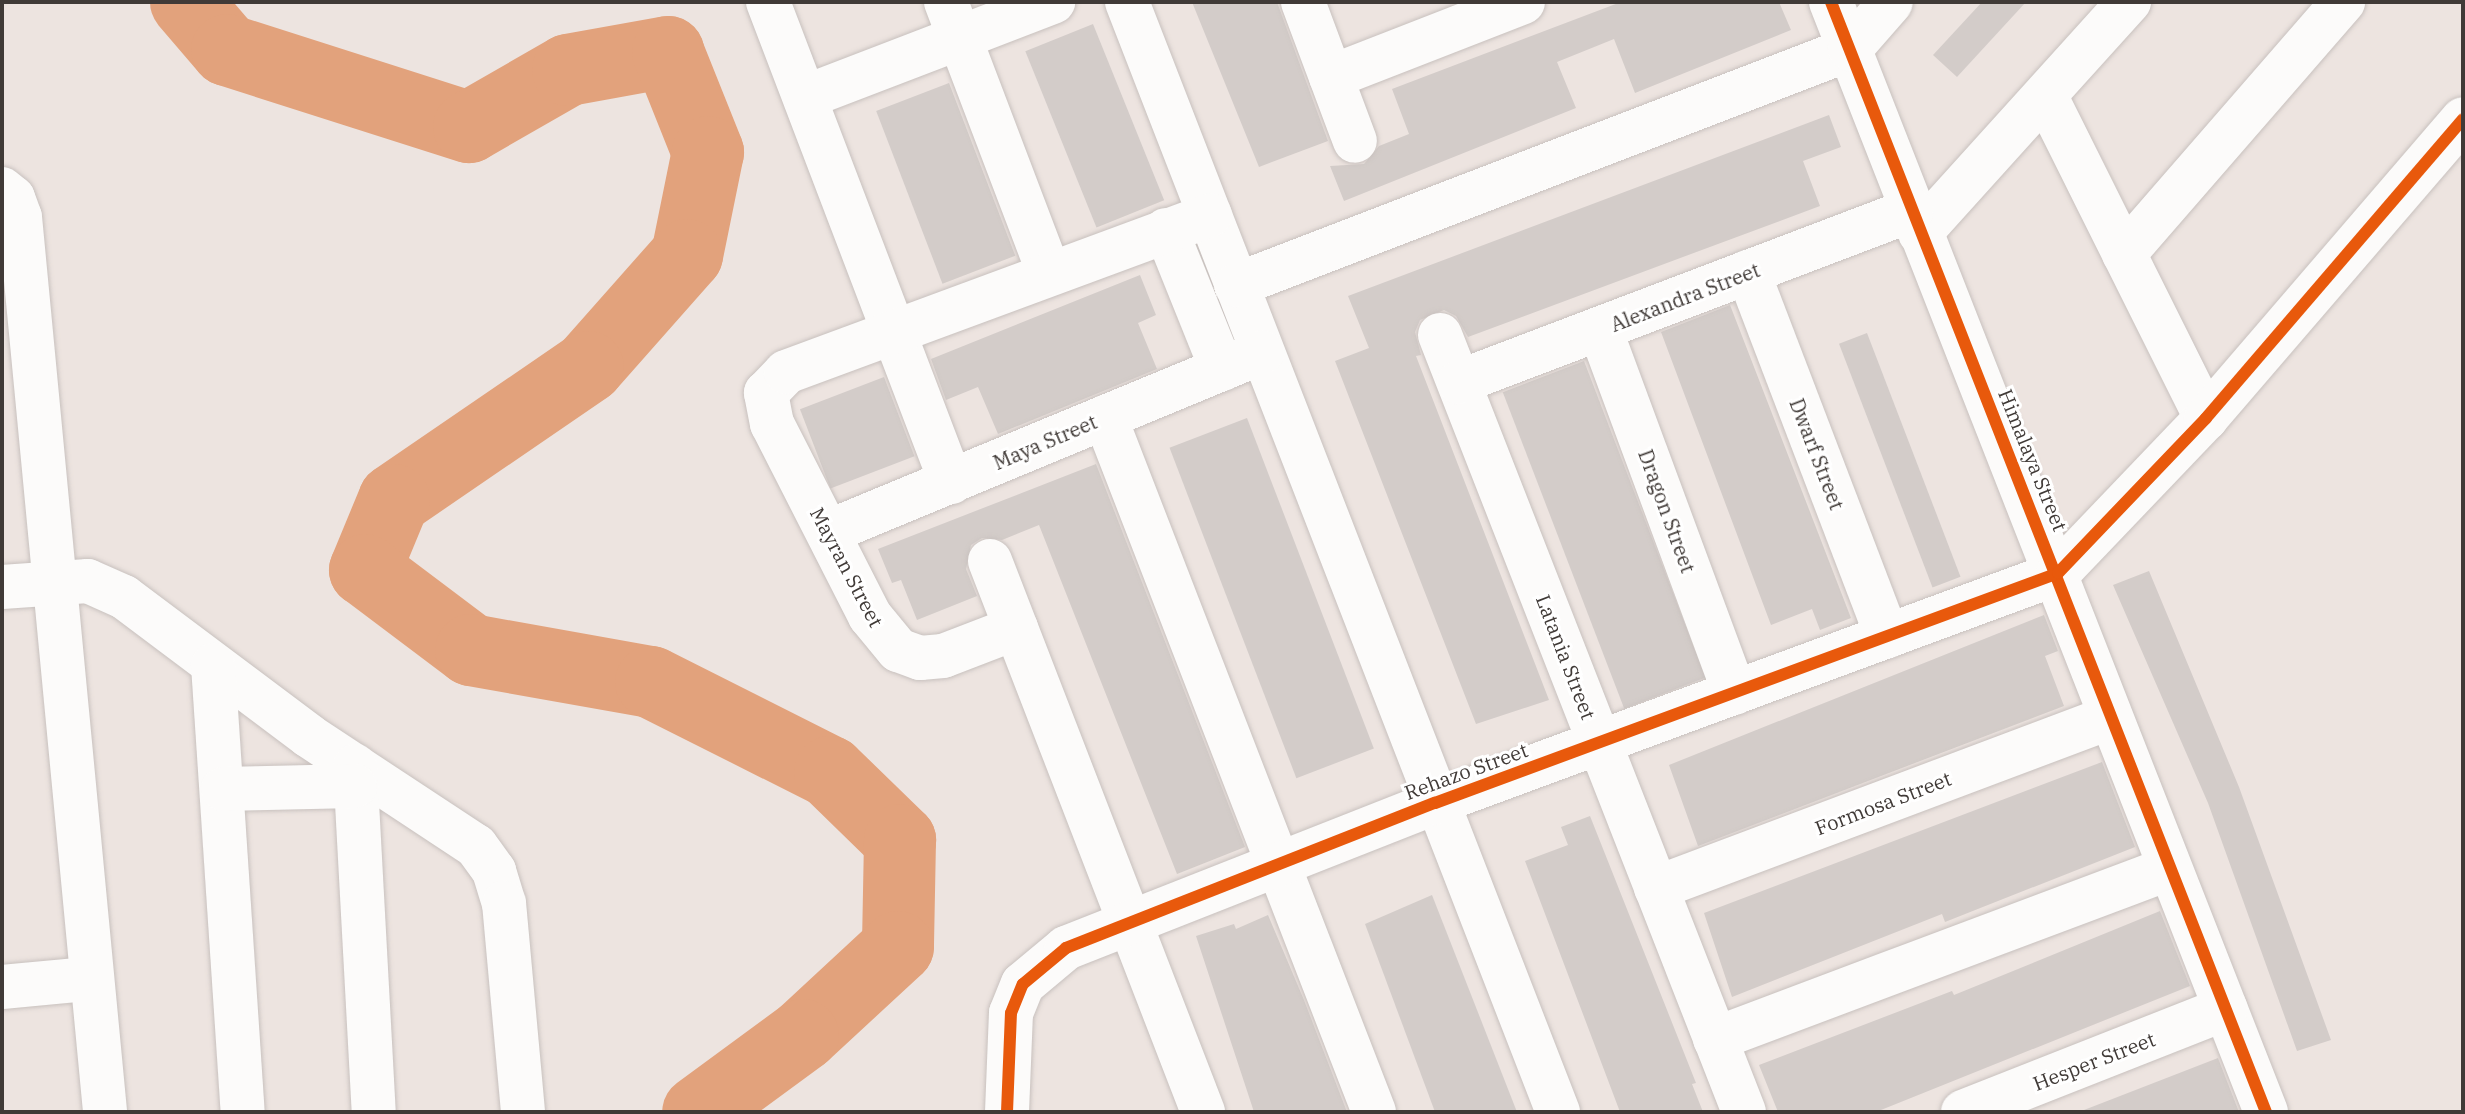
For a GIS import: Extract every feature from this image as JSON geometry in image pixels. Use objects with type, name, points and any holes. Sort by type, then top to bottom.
[{"type":"street","points":[[768,2],[951,482]]},
{"type":"street","points":[[805,97],[953,20],[1053,2]]},
{"type":"street","points":[[1127,2],[1435,803],[1558,1112]]},
{"type":"street","points":[[1303,2],[1355,141]]},
{"type":"street","points":[[1331,77],[1523,2]]},
{"type":"street","name":"Himalaya Street","points":[[1831,2],[1915,221],[2058,573],[2110,717],[2266,1112]]},
{"type":"street","points":[[1236,285],[1850,49],[1891,2]]},
{"type":"street","name":"Alexandra Street","points":[[1459,382],[1748,272],[1915,221],[2046,97],[2129,2]]},
{"type":"street","points":[[2124,254],[2343,2]]},
{"type":"street","points":[[953,20],[1049,273]]},
{"type":"street","points":[[2046,97],[2206,418]]},
{"type":"street","points":[[2058,573],[2206,418],[2463,119]]},
{"type":"street","points":[[2,189],[13,198],[20,217],[56,583],[89,979],[105,1112]]},
{"type":"street","points":[[894,331],[1210,215]]},
{"type":"street","points":[[1166,230],[1222,369]]},
{"type":"street","name":"Dwarf Street","points":[[1748,272],[1887,636]]},
{"type":"street","name":"Dragon Street","points":[[1600,329],[1735,693]]},
{"type":"street","name":"Mayran Street","points":[[894,331],[786,372],[766,393],[767,410],[870,616],[898,650],[920,658],[943,656],[1016,628]]},
{"type":"street","name":"Latania Street","points":[[1440,335],[1744,1112]]},
{"type":"street","name":"Maya Street","points":[[828,532],[1262,352]]},
{"type":"street","points":[[1105,417],[1374,1112]]},
{"type":"street","points":[[990,561],[1203,1112]]},
{"type":"street","name":"Rehazo Street","points":[[1007,1112],[1011,1013],[1023,984],[1066,948],[1435,803],[2058,573]]},
{"type":"street","points":[[2,587],[88,581],[124,597],[355,776],[476,846],[494,871],[504,903],[523,1112]]},
{"type":"street","points":[[213,665],[243,1112]]},
{"type":"street","name":"Formosa Street","points":[[1656,888],[2110,717]]},
{"type":"street","points":[[223,789],[355,776]]},
{"type":"street","points":[[355,776],[374,1112]]},
{"type":"street","points":[[1715,1039],[2169,868]]},
{"type":"street","points":[[2,987],[89,979]]},
{"type":"street","name":"Hesper Street","points":[[1963,1112],[2225,1009]]},
{"type":"building","points":[[1192,2],[1277,2],[1328,141],[1259,167]]},
{"type":"building","points":[[1621,2],[1779,2],[1791,30],[1635,93],[1614,39],[1557,62],[1576,108],[1344,201],[1330,166],[1364,164],[1379,146],[1409,134],[1392,89]]},
{"type":"building","points":[[1982,2],[2026,2],[1957,77],[1933,55]]},
{"type":"building","points":[[1093,24],[1164,200],[1096,228],[1025,51]]},
{"type":"building","points":[[949,83],[1015,256],[942,284],[876,111]]},
{"type":"building","points":[[1829,115],[1841,147],[1803,161],[1820,206],[1468,337],[1456,316],[1444,310],[1420,320],[1415,332],[1421,355],[1416,356],[1549,700],[1476,724],[1335,361],[1369,348],[1348,296]]},
{"type":"building","points":[[1140,275],[1156,315],[1138,323],[1157,369],[998,434],[978,387],[946,400],[931,359]]},
{"type":"building","points":[[1730,305],[1851,618],[1820,630],[1812,609],[1771,625],[1661,332]]},
{"type":"building","points":[[1867,333],[1961,577],[1933,587],[1839,344]]},
{"type":"building","points":[[1584,361],[1705,677],[1624,709],[1503,392]]},
{"type":"building","points":[[884,377],[914,456],[830,489],[800,409]]},
{"type":"building","points":[[1247,418],[1374,748],[1296,778],[1170,448]]},
{"type":"building","points":[[1096,464],[1245,847],[1177,874],[1039,525],[1002,540],[982,538],[971,545],[966,569],[977,596],[917,620],[901,580],[892,583],[878,549]]},
{"type":"building","points":[[2149,571],[2239,787],[2331,1040],[2297,1051],[2208,803],[2113,585]]},
{"type":"building","points":[[2044,615],[2058,651],[2045,656],[2064,706],[1698,846],[1669,765]]},
{"type":"building","points":[[2102,762],[2135,847],[1945,922],[1942,914],[1732,997],[1704,913]]},
{"type":"building","points":[[1590,816],[1696,1083],[1692,1084],[1703,1112],[1620,1112],[1525,861],[1568,845],[1561,827]]},
{"type":"building","points":[[1432,895],[1517,1112],[1435,1112],[1365,924]]},
{"type":"building","points":[[2160,911],[2190,986],[1876,1112],[1778,1112],[1759,1065],[1952,991],[1954,995]]},
{"type":"building","points":[[1268,915],[1347,1112],[1254,1112],[1196,936],[1234,924],[1236,929]]},
{"type":"building","points":[[2218,1058],[2239,1112],[2084,1112],[2084,1110]]},
{"type":"waterway","points":[[186,2],[227,50],[469,127],[568,70],[668,52],[708,152],[687,255],[588,367],[394,500],[365,570],[471,650],[651,682],[830,772],[900,840],[898,947],[803,1035],[698,1112]]},
{"type":"cycle path","points":[[1831,2],[2266,1112]]},
{"type":"cycle path","points":[[1007,1112],[1011,1013],[1023,984],[1066,948],[1435,803],[2058,573],[2206,418],[2463,119]]}]
